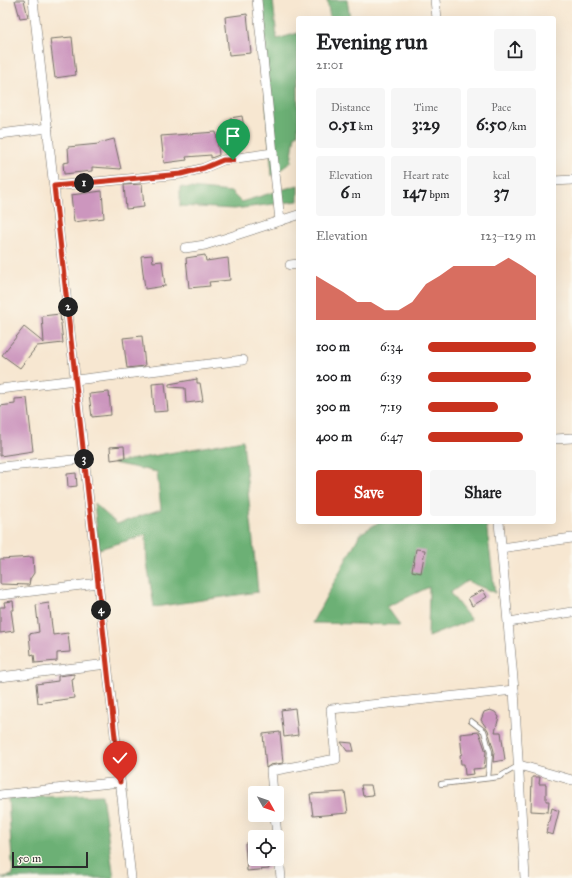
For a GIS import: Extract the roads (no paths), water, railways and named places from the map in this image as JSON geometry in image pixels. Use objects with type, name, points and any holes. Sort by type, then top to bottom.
[{"type":"street","points":[[33,0],[131,878]]},
{"type":"street","points":[[257,0],[280,220]]},
{"type":"street","points":[[435,0],[437,16]]},
{"type":"street","points":[[0,134],[48,128]]},
{"type":"street","points":[[54,186],[181,174],[204,168],[223,160],[273,153]]},
{"type":"street","points":[[556,181],[572,180]]},
{"type":"street","points":[[185,248],[205,245],[296,216]]},
{"type":"street","points":[[0,389],[243,360]]},
{"type":"street","points":[[556,439],[572,438]]},
{"type":"street","points":[[0,467],[84,459]]},
{"type":"street","points":[[499,524],[514,690],[525,878]]},
{"type":"street","points":[[501,548],[572,538]]},
{"type":"street","points":[[0,595],[98,583]]},
{"type":"street","points":[[509,622],[572,612]]},
{"type":"street","points":[[0,677],[107,664]]},
{"type":"street","points":[[272,786],[271,771],[336,759],[331,710],[514,690]]},
{"type":"street","points":[[519,766],[572,780]]},
{"type":"street","points":[[0,795],[120,782]]},
{"type":"street","points":[[276,822],[281,878]]},
{"type":"lane","points":[[471,721],[484,731],[490,752],[488,778]]},
{"type":"lane","points":[[441,784],[499,777],[519,766]]}]
